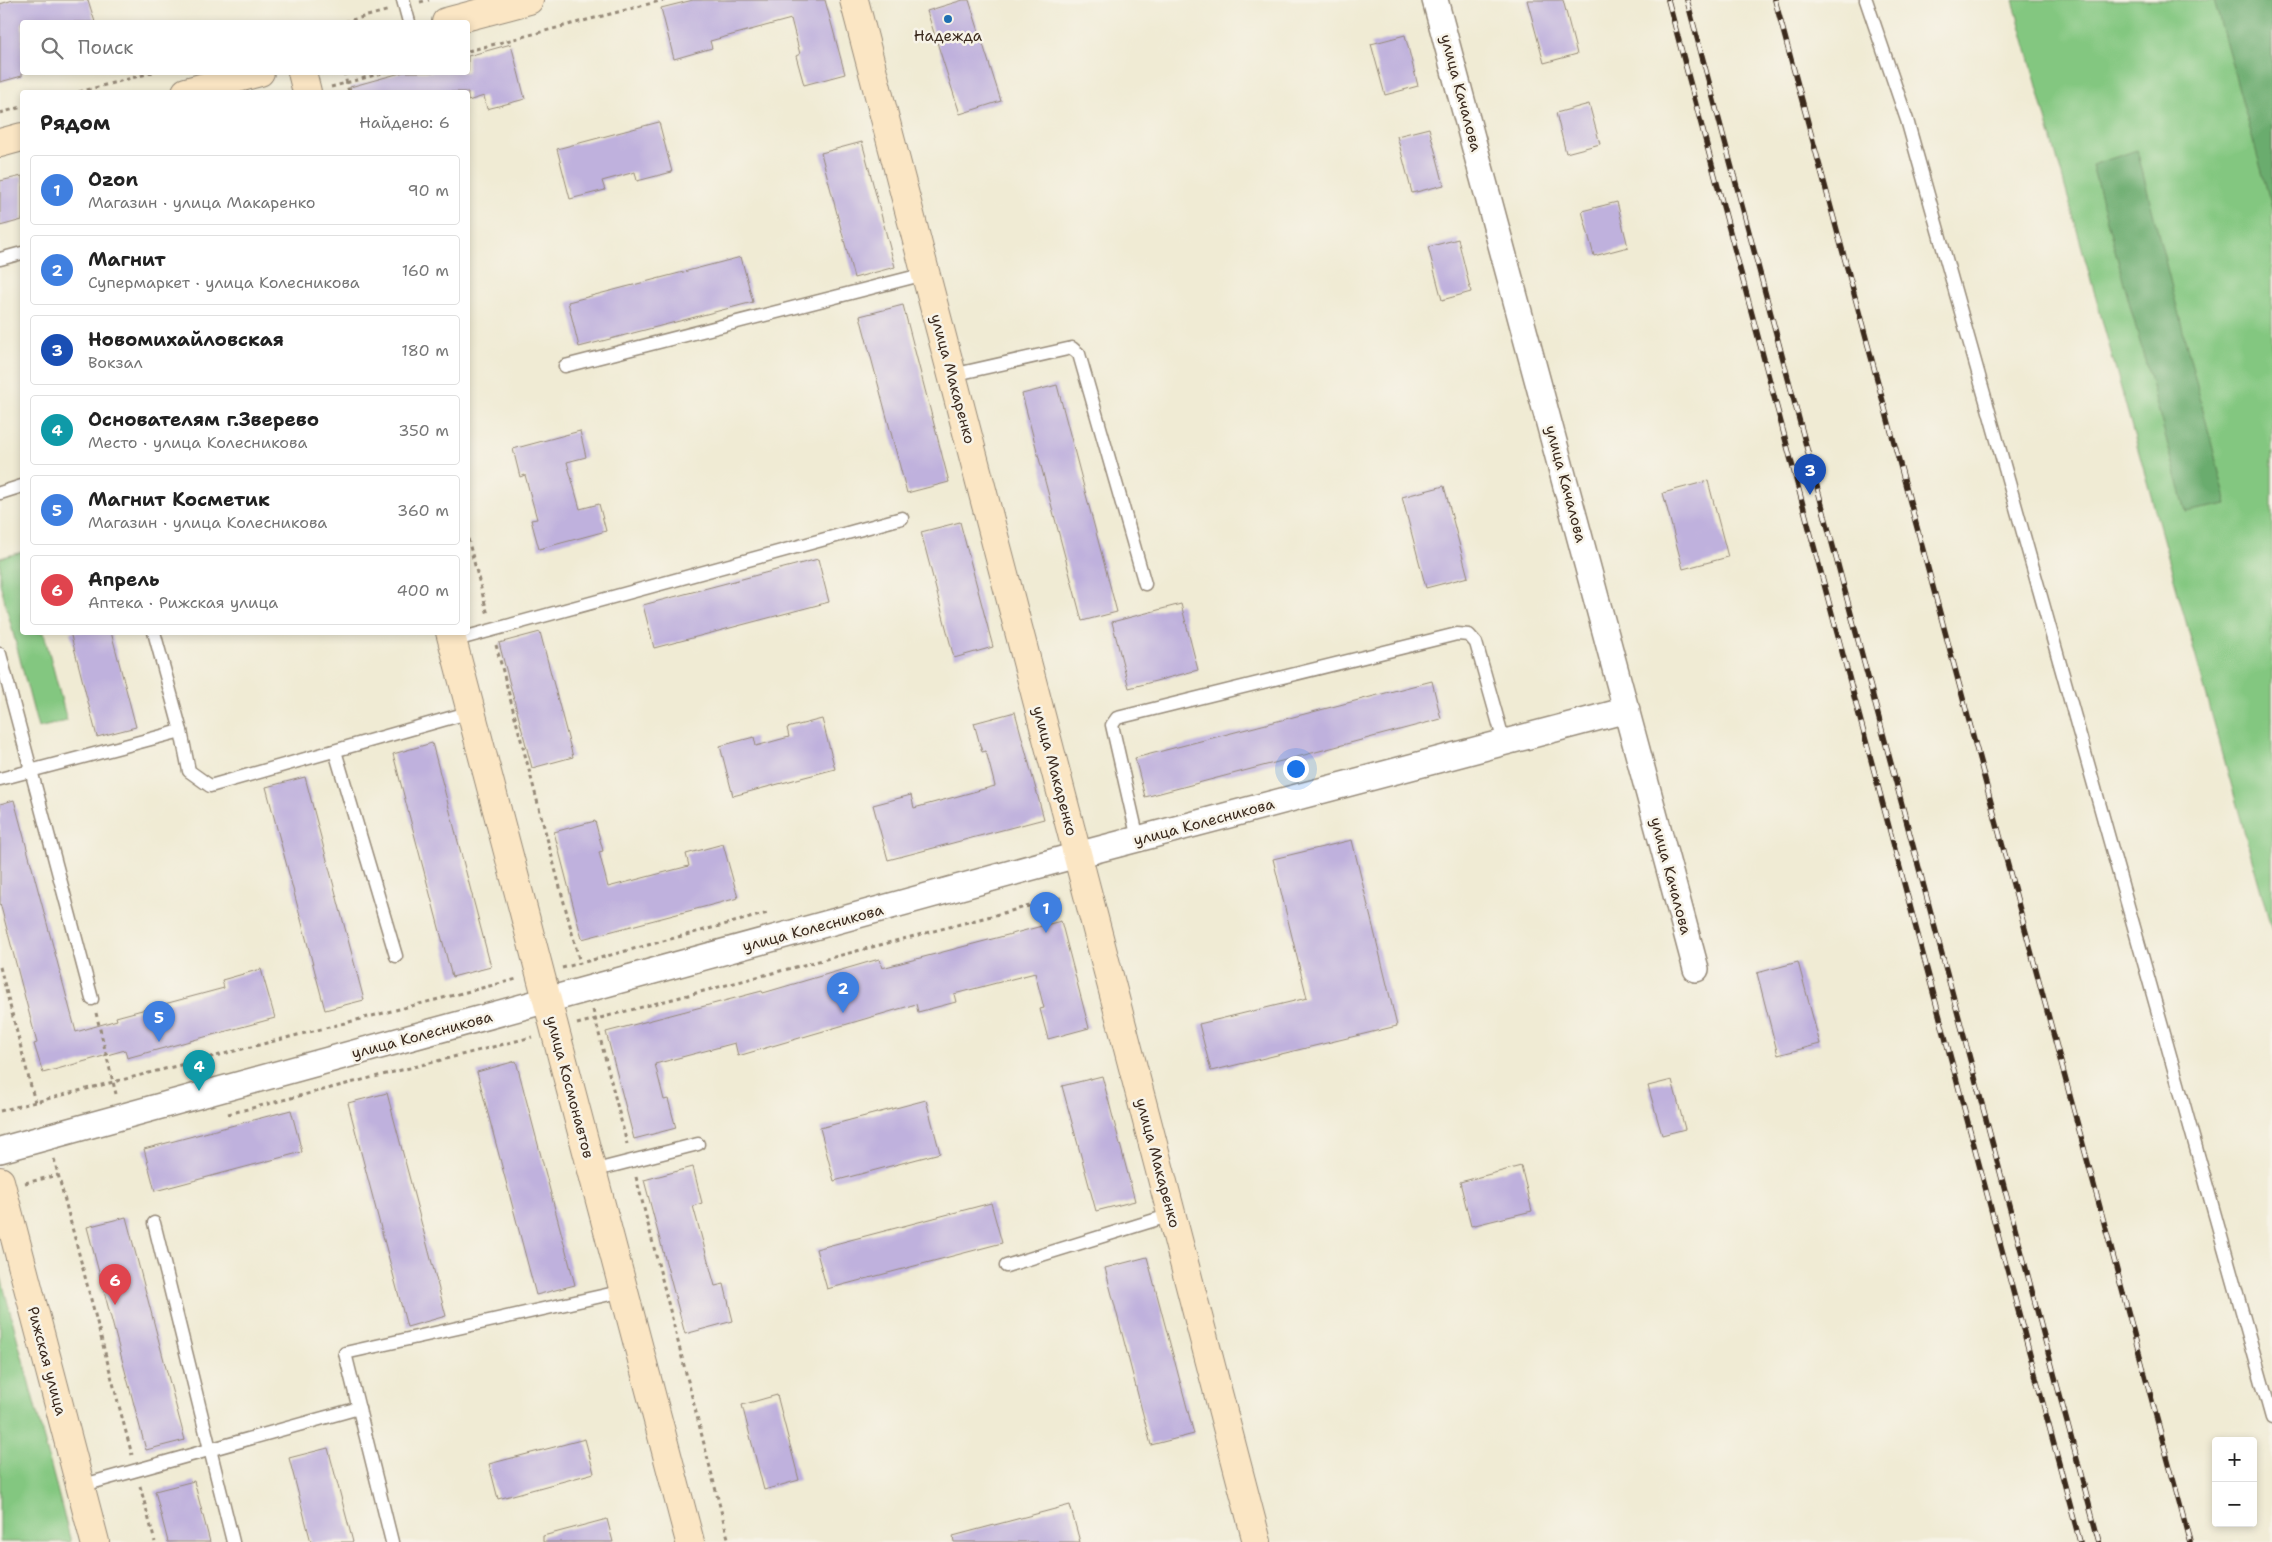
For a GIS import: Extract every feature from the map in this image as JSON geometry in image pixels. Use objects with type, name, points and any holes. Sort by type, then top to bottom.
[{"type":"main road","points":[[454,20],[529,0]]},
{"type":"main road","name":"улица Макаренко","points":[[854,0],[1257,1542]]},
{"type":"main road","points":[[193,90],[249,75]]},
{"type":"main road","points":[[305,75],[318,90]]},
{"type":"main road","points":[[0,143],[20,138]]},
{"type":"main road","name":"улица Космонавтов","points":[[451,637],[690,1542]]},
{"type":"main road","name":"Рижская улица","points":[[1,1185],[95,1542]]},
{"type":"street","name":"улица Качалова","points":[[1435,0],[1696,969]]},
{"type":"street","name":"улица Колесникова","points":[[0,1150],[1077,855],[1627,710]]},
{"type":"lane","points":[[403,0],[408,20]]},
{"type":"lane","points":[[1866,0],[1910,129],[2272,1418]]},
{"type":"lane","points":[[0,259],[20,254]]},
{"type":"lane","points":[[565,366],[925,274]]},
{"type":"lane","points":[[952,375],[1072,348],[1079,354],[1145,584]]},
{"type":"lane","points":[[0,493],[20,487]]},
{"type":"lane","points":[[470,634],[492,630],[902,518]]},
{"type":"lane","points":[[1138,839],[1112,725],[1117,718],[1457,634],[1470,635],[1476,643],[1504,742]]},
{"type":"lane","points":[[155,635],[181,731],[189,771],[210,786],[471,712]]},
{"type":"lane","points":[[0,654],[92,999]]},
{"type":"lane","points":[[0,779],[181,731]]},
{"type":"lane","points":[[335,750],[396,956]]},
{"type":"lane","points":[[592,1171],[698,1144]]},
{"type":"lane","points":[[1006,1266],[1171,1215]]},
{"type":"lane","points":[[154,1223],[233,1542]]},
{"type":"lane","points":[[392,1542],[345,1353],[624,1291]]},
{"type":"lane","points":[[80,1486],[359,1408]]},
{"type":"path","points":[[470,50],[664,0]]},
{"type":"path","points":[[86,90],[143,75]]},
{"type":"path","points":[[345,75],[348,90]]},
{"type":"path","points":[[318,90],[375,75]]},
{"type":"path","points":[[0,113],[20,108]]},
{"type":"path","points":[[470,547],[632,1162],[729,1542]]},
{"type":"path","points":[[0,967],[35,1102]]},
{"type":"path","points":[[92,999],[122,1117]]},
{"type":"path","points":[[50,1136],[58,1175],[155,1542]]},
{"type":"path","points":[[1,1185],[58,1175]]},
{"type":"green space","points":[[2013,0],[2272,0],[2272,931]]},
{"type":"green space","points":[[2214,0],[2272,0],[2272,208]]},
{"type":"green space","points":[[2137,150],[2227,504],[2186,512],[2092,165]]},
{"type":"green space","points":[[20,553],[20,635],[45,635],[67,721],[38,728],[0,583],[0,558]]},
{"type":"green space","points":[[0,1273],[71,1542],[0,1542]]},
{"type":"building","points":[[13,0],[88,0],[94,20],[20,20],[20,75],[22,76],[0,82],[0,4]]},
{"type":"building","points":[[693,0],[825,0],[845,74],[804,85],[796,56],[800,54],[791,19],[710,41],[712,48],[674,59],[661,8]]},
{"type":"building","points":[[963,0],[969,0],[1001,101],[960,114],[927,11]]},
{"type":"building","points":[[1527,0],[1563,0],[1577,54],[1544,63]]},
{"type":"building","points":[[1405,35],[1418,86],[1385,95],[1371,44]]},
{"type":"building","points":[[511,44],[525,99],[487,109],[484,96],[470,100],[470,90],[351,90],[350,87],[393,75],[470,75],[470,55]]},
{"type":"building","points":[[1589,104],[1600,144],[1566,153],[1556,113]]},
{"type":"building","points":[[659,122],[672,172],[637,181],[635,172],[602,181],[605,190],[570,199],[557,149]]},
{"type":"building","points":[[1429,128],[1444,185],[1412,193],[1397,136]]},
{"type":"building","points":[[862,142],[895,267],[854,278],[821,153]]},
{"type":"building","points":[[20,176],[20,221],[0,226],[0,181]]},
{"type":"building","points":[[1617,202],[1628,247],[1594,256],[1582,211]]},
{"type":"building","points":[[1458,239],[1471,292],[1442,300],[1428,247]]},
{"type":"building","points":[[741,257],[753,302],[579,347],[568,302]]},
{"type":"building","points":[[903,305],[949,482],[907,493],[860,316]]},
{"type":"building","points":[[1057,385],[1117,612],[1082,621],[1022,394]]},
{"type":"building","points":[[580,431],[586,457],[567,462],[580,509],[599,504],[606,531],[539,549],[531,520],[537,519],[525,475],[520,477],[513,449]]},
{"type":"building","points":[[1708,481],[1728,557],[1683,569],[1663,493]]},
{"type":"building","points":[[1444,486],[1468,577],[1426,588],[1402,497]]},
{"type":"building","points":[[960,522],[993,647],[954,658],[921,532]]},
{"type":"building","points":[[818,559],[829,602],[654,648],[643,605]]},
{"type":"building","points":[[1181,604],[1198,670],[1129,688],[1112,622]]},
{"type":"building","points":[[540,632],[573,757],[532,768],[499,643]]},
{"type":"building","points":[[71,635],[112,635],[136,727],[97,737]]},
{"type":"building","points":[[1432,681],[1441,719],[1145,797],[1135,758]]},
{"type":"building","points":[[1015,712],[1044,819],[888,860],[873,805],[911,795],[914,808],[995,786],[986,751],[982,752],[974,723]]},
{"type":"building","points":[[822,719],[835,769],[733,796],[720,746],[754,737],[756,746],[789,737],[787,728]]},
{"type":"building","points":[[432,743],[491,967],[452,977],[393,754]]},
{"type":"building","points":[[305,777],[364,1000],[325,1010],[266,787]]},
{"type":"building","points":[[14,800],[76,1032],[117,1020],[116,1017],[224,988],[222,980],[261,969],[275,1018],[127,1058],[125,1050],[43,1073],[34,1044],[37,1043],[0,903],[0,804]]},
{"type":"building","points":[[595,821],[603,851],[599,852],[608,887],[689,866],[686,854],[723,844],[738,898],[582,939],[554,832]]},
{"type":"building","points":[[1352,840],[1397,1026],[1211,1071],[1199,1024],[1307,998],[1273,859]]},
{"type":"building","points":[[1061,921],[1089,1028],[1048,1039],[1040,1009],[1044,1008],[1035,973],[954,994],[956,1002],[918,1012],[916,1004],[738,1056],[735,1043],[655,1064],[664,1100],[668,1099],[676,1128],[634,1139],[606,1032],[762,991],[763,993],[879,959],[882,968]]},
{"type":"building","points":[[1798,962],[1820,1044],[1778,1055],[1757,973]]},
{"type":"building","points":[[516,1061],[575,1285],[536,1295],[477,1072]]},
{"type":"building","points":[[1102,1076],[1135,1201],[1096,1211],[1062,1086]]},
{"type":"building","points":[[1672,1080],[1685,1129],[1662,1135],[1648,1086]]},
{"type":"building","points":[[387,1093],[446,1316],[407,1327],[348,1103]]},
{"type":"building","points":[[926,1100],[940,1153],[834,1181],[820,1128]]},
{"type":"building","points":[[291,1110],[302,1152],[155,1191],[144,1149]]},
{"type":"building","points":[[1521,1166],[1532,1211],[1471,1226],[1460,1182]]},
{"type":"building","points":[[693,1167],[702,1203],[693,1206],[715,1286],[724,1284],[733,1321],[685,1334],[644,1180]]},
{"type":"building","points":[[991,1203],[1002,1243],[827,1289],[816,1249]]},
{"type":"building","points":[[126,1217],[185,1440],[146,1450],[87,1227]]},
{"type":"building","points":[[1147,1257],[1194,1434],[1151,1445],[1105,1268]]},
{"type":"building","points":[[777,1395],[799,1480],[764,1490],[742,1405]]},
{"type":"building","points":[[585,1439],[594,1473],[498,1499],[489,1464]]},
{"type":"building","points":[[328,1448],[353,1542],[311,1542],[289,1458]]},
{"type":"building","points":[[194,1481],[210,1542],[168,1542],[155,1491]]},
{"type":"building","points":[[1070,1505],[1080,1542],[954,1542],[953,1536]]},
{"type":"building","points":[[607,1519],[613,1542],[543,1542],[543,1536]]},
{"type":"railway","points":[[1668,0],[2080,1542]]},
{"type":"railway","points":[[1687,0],[2099,1542]]},
{"type":"railway","points":[[1775,0],[2190,1542]]},
{"type":"place","name":"Надежда","points":[[948,19]]},
{"type":"place","name":"Новомихайловская","points":[[1810,495]]},
{"type":"place","name":"Ozon","points":[[1046,933]]},
{"type":"place","name":"Магнит","points":[[843,1013]]},
{"type":"place","name":"Магнит Косметик","points":[[159,1042]]},
{"type":"place","name":"Основателям г.Зверево","points":[[199,1091]]},
{"type":"place","name":"Апрель","points":[[115,1305]]}]
